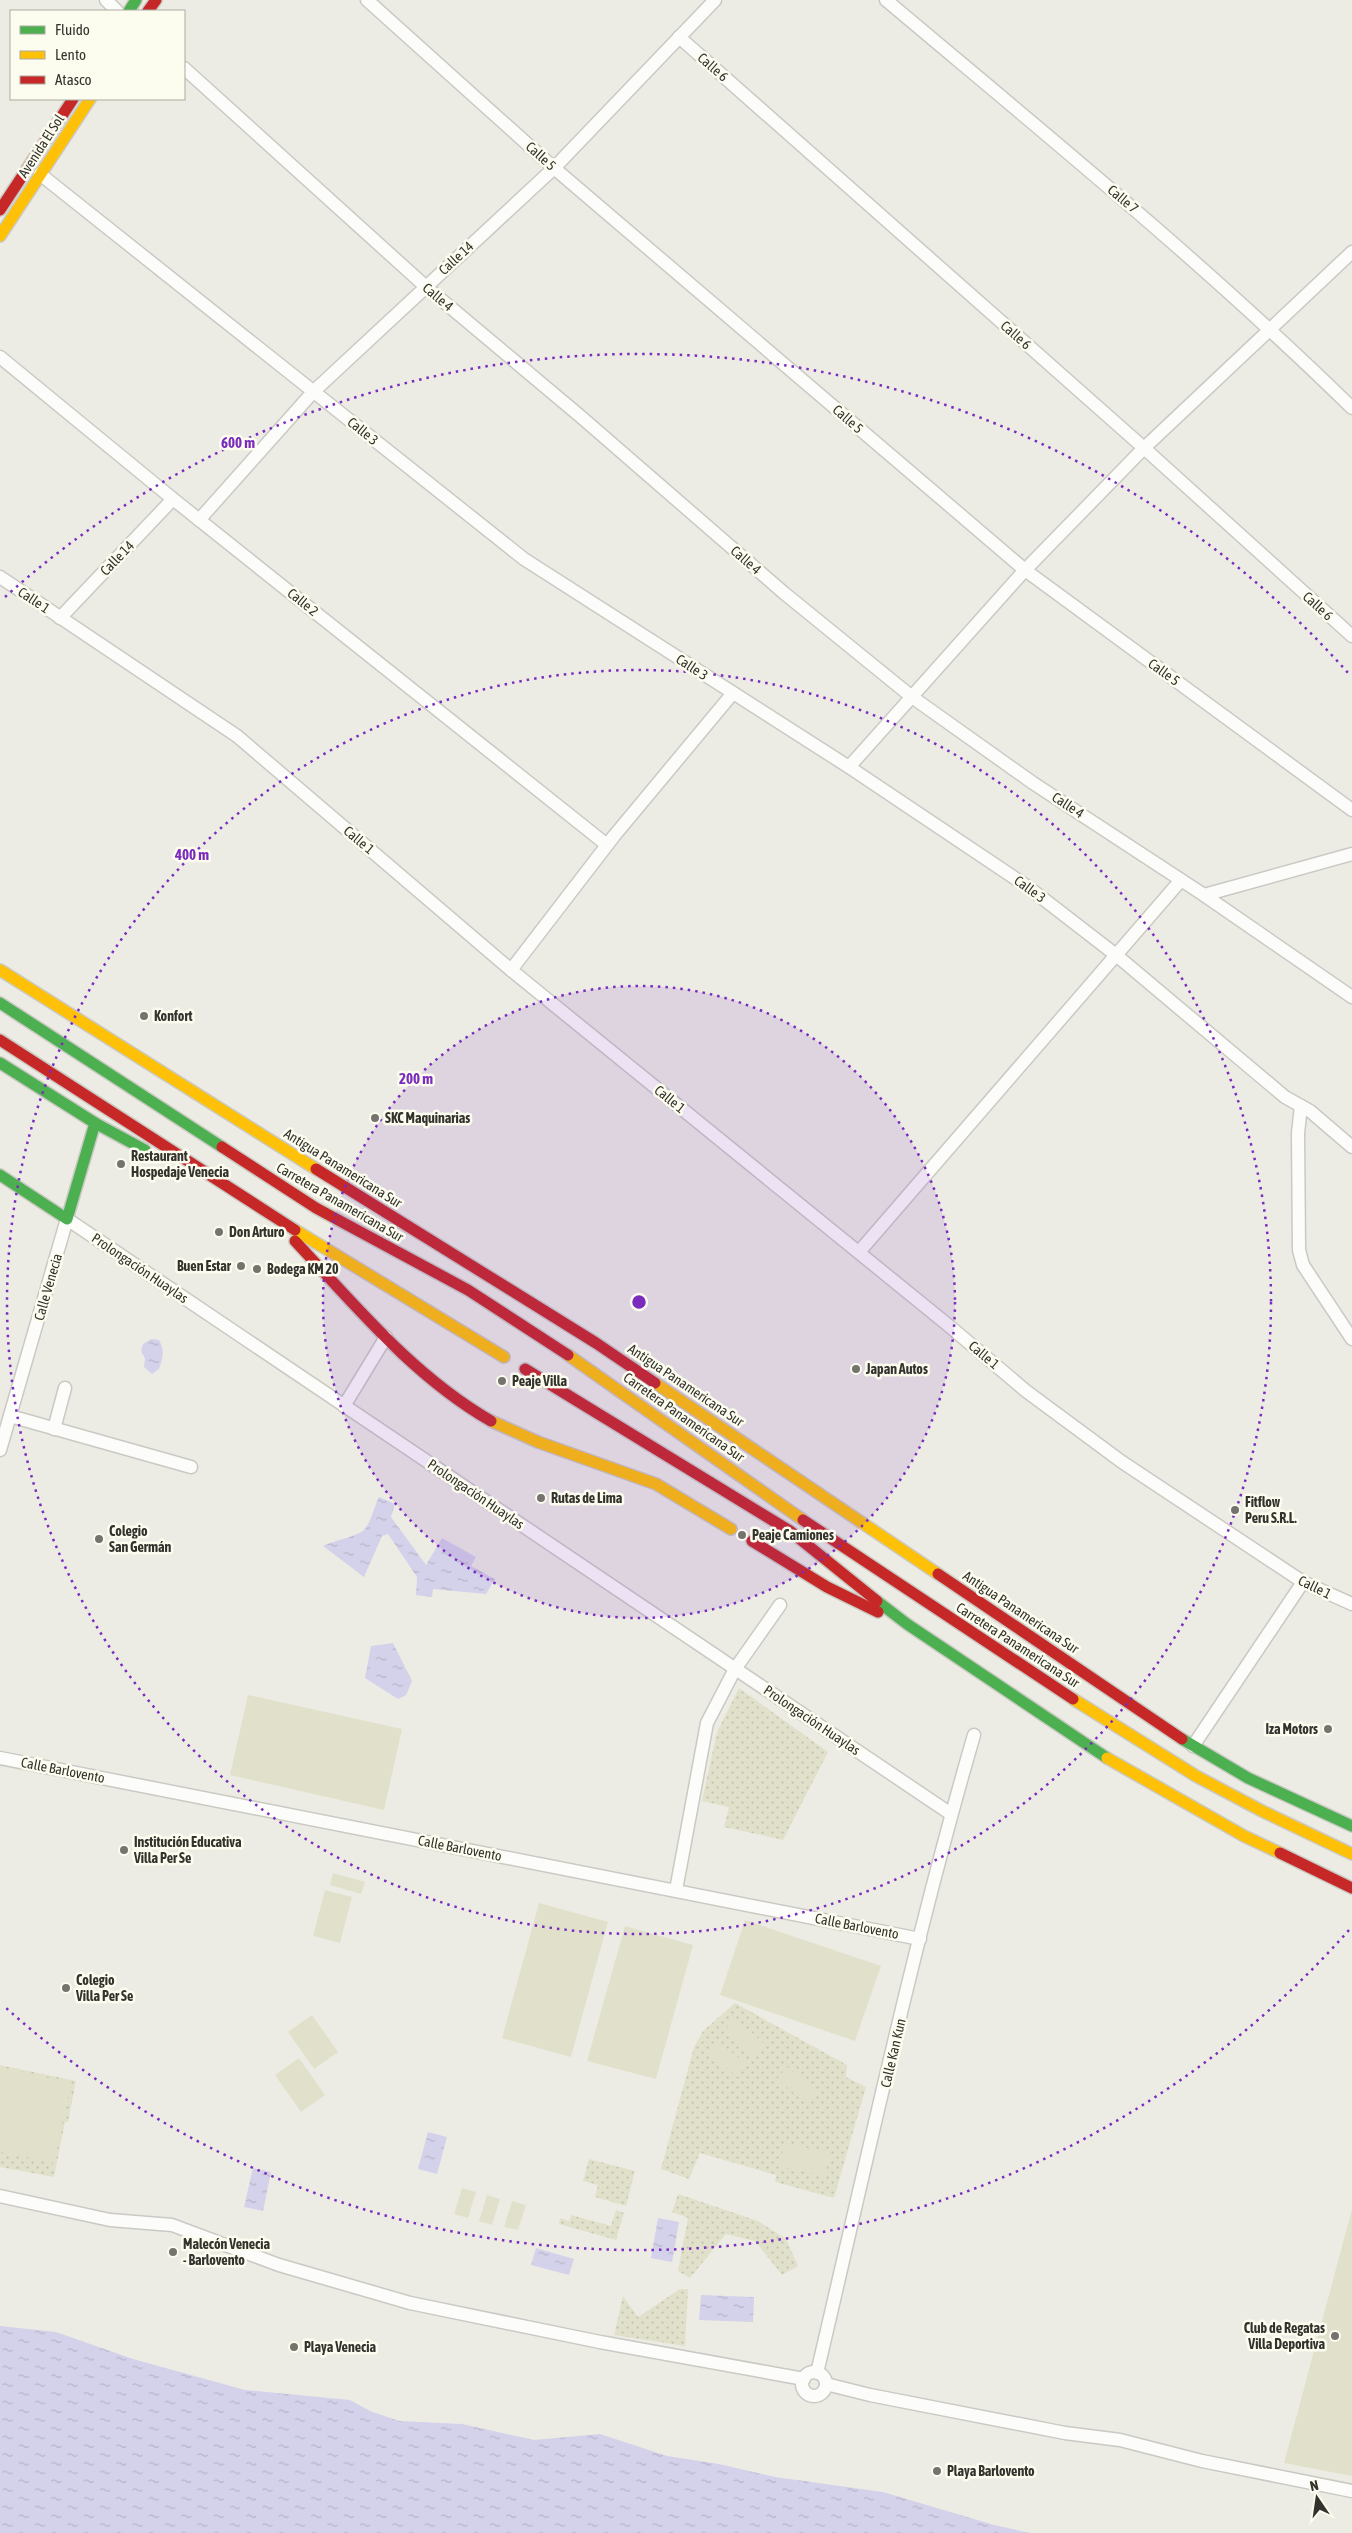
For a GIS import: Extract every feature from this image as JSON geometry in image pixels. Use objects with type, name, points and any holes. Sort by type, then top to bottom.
[{"type":"main road","name":"Avenida El Sol","points":[[0,210],[72,100]]},
{"type":"main road","name":"Avenida El Sol","points":[[0,236],[89,100]]},
{"type":"main road","name":"Antigua Panamericana Sur","points":[[0,970],[120,1048],[596,1343],[1193,1746],[1250,1779],[1352,1826]]},
{"type":"main road","name":"Carretera Panamericana Sur","points":[[0,1003],[316,1208],[468,1290],[543,1338],[870,1565],[1127,1734],[1196,1776],[1254,1807],[1352,1854]]},
{"type":"main road","points":[[0,1040],[252,1205],[408,1301],[504,1357]]},
{"type":"main road","points":[[0,1063],[95,1123],[252,1205]]},
{"type":"main road","name":"Calle Venecia","points":[[67,1220],[95,1123]]},
{"type":"main road","name":"Prolongación Huaylas","points":[[0,1175],[67,1220]]},
{"type":"main road","points":[[274,1218],[386,1337],[440,1388],[470,1410],[520,1436],[656,1484],[731,1529]]},
{"type":"main road","points":[[525,1369],[790,1531],[907,1624],[1108,1759],[1244,1836],[1352,1888]]},
{"type":"main road","points":[[752,1541],[827,1587],[907,1624]]},
{"type":"street","points":[[106,0],[116,10]]},
{"type":"street","name":"Calle 5","points":[[368,0],[554,168],[1025,570],[1352,810]]},
{"type":"street","name":"Calle 14","points":[[199,520],[313,392],[554,168],[715,0]]},
{"type":"street","name":"Calle 7","points":[[886,0],[1180,247],[1272,329],[1352,408]]},
{"type":"street","name":"Calle 6","points":[[679,37],[1144,448],[1352,636]]},
{"type":"street","name":"Calle 4","points":[[185,69],[425,286],[580,416],[784,593],[912,696],[1033,783],[1204,895],[1352,997]]},
{"type":"street","name":"Calle 3","points":[[40,174],[524,559],[849,767],[1028,886],[1116,956],[1285,1097],[1301,1106],[1352,1147]]},
{"type":"street","points":[[849,767],[1025,570],[1144,448],[1352,252]]},
{"type":"street","name":"Calle 2","points":[[0,357],[199,520],[608,845]]},
{"type":"street","name":"Calle 14","points":[[60,618],[173,499]]},
{"type":"street","name":"Calle 1","points":[[0,576],[238,736],[511,970],[859,1252],[1026,1391],[1122,1462],[1303,1582],[1352,1604]]},
{"type":"street","points":[[511,970],[608,845],[733,693]]},
{"type":"street","points":[[1204,895],[1352,854]]},
{"type":"street","points":[[859,1252],[1181,880]]},
{"type":"street","points":[[1301,1106],[1298,1133],[1299,1250],[1303,1265],[1352,1339]]},
{"type":"street","name":"Prolongación Huaylas","points":[[67,1220],[951,1814]]},
{"type":"street","name":"Calle Venecia","points":[[0,1450],[67,1220]]},
{"type":"street","points":[[344,1406],[386,1337]]},
{"type":"street","points":[[54,1429],[65,1388]]},
{"type":"street","points":[[10,1416],[191,1466]]},
{"type":"street","points":[[1193,1746],[1303,1582]]},
{"type":"street","points":[[676,1890],[705,1732],[735,1669],[780,1605]]},
{"type":"street","name":"Calle Kan Kun","points":[[817,2373],[920,1939],[951,1814],[974,1735]]},
{"type":"street","name":"Calle Barlovento","points":[[0,1758],[920,1939]]},
{"type":"street","points":[[0,2196],[110,2220],[172,2225],[279,2265],[410,2303],[600,2342],[804,2379]]},
{"type":"street","points":[[817,2373],[823,2377],[826,2384],[821,2394],[810,2395],[804,2390],[804,2379],[809,2374],[817,2373]]},
{"type":"street","points":[[826,2384],[870,2395],[1055,2431],[1120,2440],[1202,2461],[1352,2491]]},
{"type":"green space","points":[[739,1688],[828,1752],[783,1840],[724,1827],[729,1807],[702,1801],[717,1732]]},
{"type":"green space","points":[[248,1695],[402,1729],[384,1810],[230,1775]]},
{"type":"green space","points":[[333,1873],[365,1882],[361,1894],[330,1885]]},
{"type":"green space","points":[[325,1890],[352,1897],[340,1943],[313,1936]]},
{"type":"green space","points":[[539,1903],[608,1922],[571,2057],[502,2038]]},
{"type":"green space","points":[[745,1920],[881,1966],[855,2041],[720,1995]]},
{"type":"green space","points":[[625,1926],[693,1945],[656,2079],[587,2061]]},
{"type":"green space","points":[[735,2003],[847,2065],[846,2077],[866,2087],[834,2198],[775,2182],[776,2175],[700,2153],[689,2179],[661,2169],[694,2047],[703,2031]]},
{"type":"green space","points":[[312,2015],[338,2052],[314,2069],[288,2032]]},
{"type":"green space","points":[[735,2018],[765,2044],[755,2056],[725,2030]]},
{"type":"green space","points":[[717,2040],[747,2065],[737,2077],[707,2051]]},
{"type":"green space","points":[[299,2058],[325,2095],[301,2112],[275,2075]]},
{"type":"green space","points":[[0,2065],[76,2081],[68,2122],[65,2122],[54,2177],[0,2167]]},
{"type":"green space","points":[[0,2067],[71,2083],[54,2163],[0,2152]]},
{"type":"green space","points":[[787,2067],[818,2093],[808,2105],[777,2079]]},
{"type":"green space","points":[[785,2143],[830,2153],[825,2176],[779,2166]]},
{"type":"green space","points":[[589,2159],[635,2171],[626,2206],[595,2197],[598,2185],[583,2181]]},
{"type":"green space","points":[[462,2188],[476,2192],[468,2218],[454,2214]]},
{"type":"green space","points":[[678,2194],[758,2221],[786,2239],[798,2266],[782,2275],[755,2241],[726,2234],[690,2278],[678,2271],[688,2218],[672,2212]]},
{"type":"green space","points":[[487,2195],[500,2199],[492,2225],[479,2221]]},
{"type":"green space","points":[[512,2201],[526,2205],[518,2230],[504,2227]]},
{"type":"green space","name":"Club de Regatas Villa Deportiva","points":[[1352,2209],[1352,2476],[1284,2463]]},
{"type":"green space","points":[[616,2210],[624,2213],[616,2240],[559,2224],[560,2218],[569,2221],[571,2215],[611,2226]]},
{"type":"green space","points":[[680,2289],[688,2289],[685,2346],[614,2335],[623,2296],[638,2317]]},
{"type":"water","points":[[151,1339],[159,1340],[163,1351],[159,1369],[152,1374],[144,1367],[145,1359],[141,1350],[143,1344]]},
{"type":"water","points":[[379,1497],[395,1504],[391,1517],[426,1565],[442,1538],[476,1557],[471,1566],[495,1579],[486,1594],[433,1589],[432,1597],[416,1595],[417,1577],[388,1534],[382,1536],[364,1577],[323,1546],[364,1530],[371,1519]]},
{"type":"water","points":[[393,1643],[412,1681],[406,1695],[398,1699],[365,1678],[371,1646]]},
{"type":"water","points":[[428,2132],[447,2137],[437,2174],[418,2169]]},
{"type":"water","points":[[253,2168],[271,2172],[263,2211],[244,2207]]},
{"type":"water","points":[[658,2218],[679,2222],[672,2262],[651,2258]]},
{"type":"water","points":[[536,2248],[574,2259],[569,2275],[531,2265]]},
{"type":"water","points":[[701,2295],[754,2297],[753,2322],[699,2320]]},
{"type":"water","points":[[0,2326],[56,2332],[133,2359],[245,2390],[350,2400],[370,2411],[399,2421],[462,2424],[534,2440],[600,2434],[667,2456],[719,2464],[775,2477],[883,2492],[994,2525],[1030,2533],[0,2533]]},
{"type":"traffic: fast","points":[[130,10],[136,0]]},
{"type":"traffic: fast","points":[[0,1003],[222,1147]]},
{"type":"traffic: fast","points":[[0,1063],[95,1123],[145,1150]]},
{"type":"traffic: fast","points":[[0,1175],[67,1219],[95,1123]]},
{"type":"traffic: fast","points":[[877,1601],[907,1624],[1107,1758]]},
{"type":"traffic: fast","points":[[1182,1739],[1248,1778],[1352,1826]]},
{"type":"traffic: slow","points":[[0,236],[89,100]]},
{"type":"traffic: slow","points":[[0,970],[316,1169]]},
{"type":"traffic: slow","points":[[295,1230],[504,1357]]},
{"type":"traffic: slow","points":[[568,1355],[803,1520]]},
{"type":"traffic: slow","points":[[655,1383],[938,1574]]},
{"type":"traffic: slow","points":[[491,1421],[538,1442],[656,1484],[731,1529]]},
{"type":"traffic: slow","points":[[1073,1699],[1196,1776],[1262,1811],[1352,1854]]},
{"type":"traffic: slow","points":[[1107,1758],[1244,1836],[1280,1853]]},
{"type":"traffic: jam","points":[[149,10],[156,0]]},
{"type":"traffic: jam","points":[[0,210],[72,100]]},
{"type":"traffic: jam","points":[[0,1040],[295,1230]]},
{"type":"traffic: jam","points":[[222,1147],[316,1208],[468,1290],[568,1355]]},
{"type":"traffic: jam","points":[[316,1169],[596,1343],[655,1383]]},
{"type":"traffic: jam","points":[[295,1241],[363,1315],[411,1361],[436,1383],[491,1421]]},
{"type":"traffic: jam","points":[[525,1369],[790,1531],[877,1601]]},
{"type":"traffic: jam","points":[[803,1520],[1073,1699]]},
{"type":"traffic: jam","points":[[752,1541],[827,1587],[878,1612]]},
{"type":"traffic: jam","points":[[938,1574],[1182,1739]]},
{"type":"traffic: jam","points":[[1280,1853],[1352,1888]]},
{"type":"place","name":"Konfort","points":[[144,1016]]},
{"type":"place","name":"SKC Maquinarias","points":[[375,1118]]},
{"type":"place","name":"Restaurant Hospedaje Venecia","points":[[121,1164]]},
{"type":"place","name":"Don Arturo","points":[[219,1232]]},
{"type":"place","name":"Buen Estar","points":[[241,1266]]},
{"type":"place","name":"Bodega KM 20","points":[[257,1269]]},
{"type":"place","name":"Japan Autos","points":[[856,1369]]},
{"type":"place","name":"Peaje Villa","points":[[502,1381]]},
{"type":"place","name":"Rutas de Lima","points":[[541,1498]]},
{"type":"place","name":"Fitflow Peru S.R.L.","points":[[1235,1510]]},
{"type":"place","name":"Peaje Camiones","points":[[742,1535]]},
{"type":"place","name":"Colegio San Germán","points":[[99,1539]]},
{"type":"place","name":"Iza Motors","points":[[1328,1729]]},
{"type":"place","name":"Institución Educativa Villa Per Se","points":[[124,1850]]},
{"type":"place","name":"Colegio Villa Per Se","points":[[66,1988]]},
{"type":"place","name":"Malecón Venecia - Barlovento","points":[[173,2252]]},
{"type":"place","name":"Club de Regatas Villa Deportiva","points":[[1335,2336]]},
{"type":"place","name":"Playa Venecia","points":[[294,2347]]},
{"type":"place","name":"Playa Barlovento","points":[[937,2471]]}]
